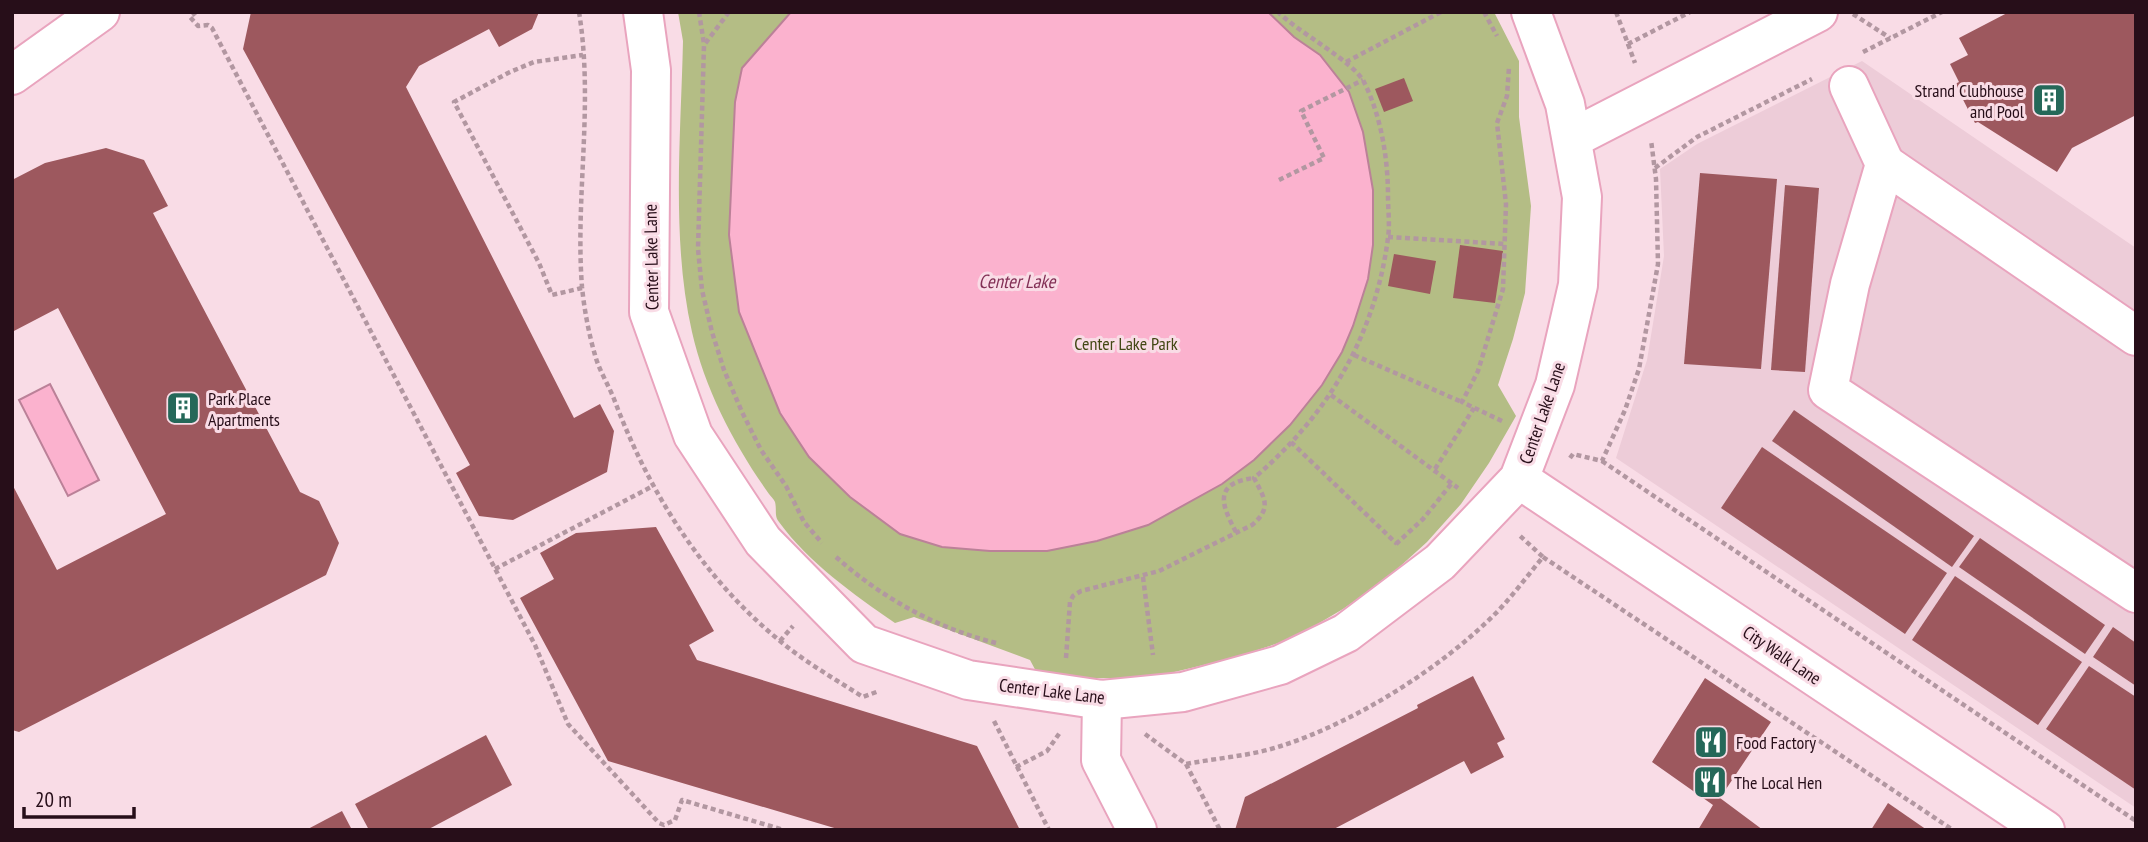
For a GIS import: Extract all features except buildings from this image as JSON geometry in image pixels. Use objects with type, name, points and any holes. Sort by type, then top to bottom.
[{"type":"street","points":[[12,75],[100,12]]},
{"type":"street","name":"Center Lake Lane","points":[[643,12],[651,70],[649,312],[693,435],[763,541],[864,644],[968,680],[1102,700],[1183,692],[1280,664],[1346,633],[1532,488],[1578,285],[1582,197],[1566,104],[1531,12]]},
{"type":"street","points":[[1573,138],[1818,12]]},
{"type":"street","points":[[1840,73],[1885,164],[2136,336]]},
{"type":"street","points":[[1885,164],[1850,285],[1828,390],[2136,593]]},
{"type":"street","name":"City Walk Lane","points":[[1532,488],[2045,830]]},
{"type":"street","points":[[1102,700],[1101,761],[1137,830]]},
{"type":"path","points":[[196,12],[190,17],[198,26],[208,25],[212,28],[535,645],[568,724],[659,823],[664,825],[675,821],[682,800],[784,830]]},
{"type":"path","points":[[699,12],[704,45],[698,249],[702,290],[724,370],[742,412],[761,450],[786,486],[804,522],[824,545]]},
{"type":"path","points":[[704,45],[729,12]]},
{"type":"path","points":[[1236,533],[1223,507],[1224,494],[1238,482],[1254,478],[1274,461],[1331,395],[1354,355],[1372,312],[1388,237],[1388,170],[1378,121],[1363,80],[1345,62],[1289,23],[1278,12]]},
{"type":"path","points":[[1345,62],[1441,12]]},
{"type":"path","points":[[1485,12],[1497,37]]},
{"type":"path","points":[[1602,461],[1625,410],[1639,369],[1658,264],[1655,168],[1644,101],[1634,58],[1616,12]]},
{"type":"path","points":[[1628,44],[1690,12]]},
{"type":"path","points":[[1850,12],[1891,38]]},
{"type":"path","points":[[1655,168],[1697,137],[1840,73],[1891,38],[1942,12]]},
{"type":"path","points":[[582,288],[552,295],[539,264],[454,102],[534,62],[583,54]]},
{"type":"path","points":[[1462,402],[1481,361],[1503,289],[1506,204],[1497,123],[1507,96],[1508,59]]},
{"type":"path","points":[[1279,180],[1324,158],[1301,111],[1363,80]]},
{"type":"path","points":[[1388,237],[1505,244]]},
{"type":"path","points":[[1354,355],[1474,408],[1435,470]]},
{"type":"path","points":[[1331,395],[1452,483],[1423,519],[1390,550]]},
{"type":"path","points":[[1292,442],[1397,544]]},
{"type":"path","points":[[1953,830],[1543,557],[1521,536],[1532,488],[1573,454],[1602,461],[2136,821]]},
{"type":"path","points":[[1066,658],[1070,602],[1073,596],[1081,591],[1159,571],[1252,525],[1261,517],[1266,507],[1265,498],[1254,478]]},
{"type":"path","points":[[495,569],[653,486]]},
{"type":"path","points":[[830,552],[880,592],[910,610],[980,639],[1004,645]]},
{"type":"path","points":[[1186,764],[1280,747],[1381,701],[1446,657],[1497,611],[1543,557]]},
{"type":"path","points":[[1143,576],[1153,656]]},
{"type":"path","points":[[1144,656],[1163,653]]},
{"type":"path","points":[[1053,656],[1077,659]]},
{"type":"path","points":[[807,660],[863,697],[886,688]]},
{"type":"path","points":[[982,718],[994,721],[1049,830]]},
{"type":"path","points":[[1016,767],[1048,751],[1061,731]]},
{"type":"path","points":[[1141,731],[1186,764],[1220,830]]},
{"type":"shaded area","points":[[1862,61],[2136,248],[2136,808],[1616,458],[1647,360],[1664,256],[1660,169],[1697,144]]},
{"type":"green space","name":"Center Lake","points":[[678,12],[1494,12],[1519,61],[1519,117],[1531,206],[1525,293],[1498,385],[1516,416],[1461,504],[1427,542],[1385,580],[1294,638],[1233,658],[1170,673],[1119,678],[1070,678],[1038,675],[1030,660],[914,617],[895,623],[818,564],[779,522],[775,501],[756,476],[733,437],[705,375],[692,332],[681,261],[679,187],[683,41]]},
{"type":"water","name":"Center Lake","points":[[791,12],[1268,12],[1294,37],[1320,55],[1349,92],[1363,132],[1373,190],[1373,245],[1368,279],[1342,352],[1322,385],[1290,425],[1254,460],[1222,484],[1148,525],[1097,541],[1047,551],[990,551],[942,547],[900,534],[850,497],[809,457],[780,413],[739,312],[729,235],[735,102],[742,68]]},
{"type":"water","points":[[50,384],[99,480],[68,496],[19,400]]},
{"type":"place","name":"Strand Clubhouse and Pool","points":[[2049,100]]},
{"type":"place","name":"Park Place Apartments","points":[[183,408]]},
{"type":"place","name":"Food Factory","points":[[1711,742]]},
{"type":"place","name":"The Local Hen","points":[[1710,782]]},
{"type":"park label","name":"Center Lake Park","points":[[1126,343]]}]
